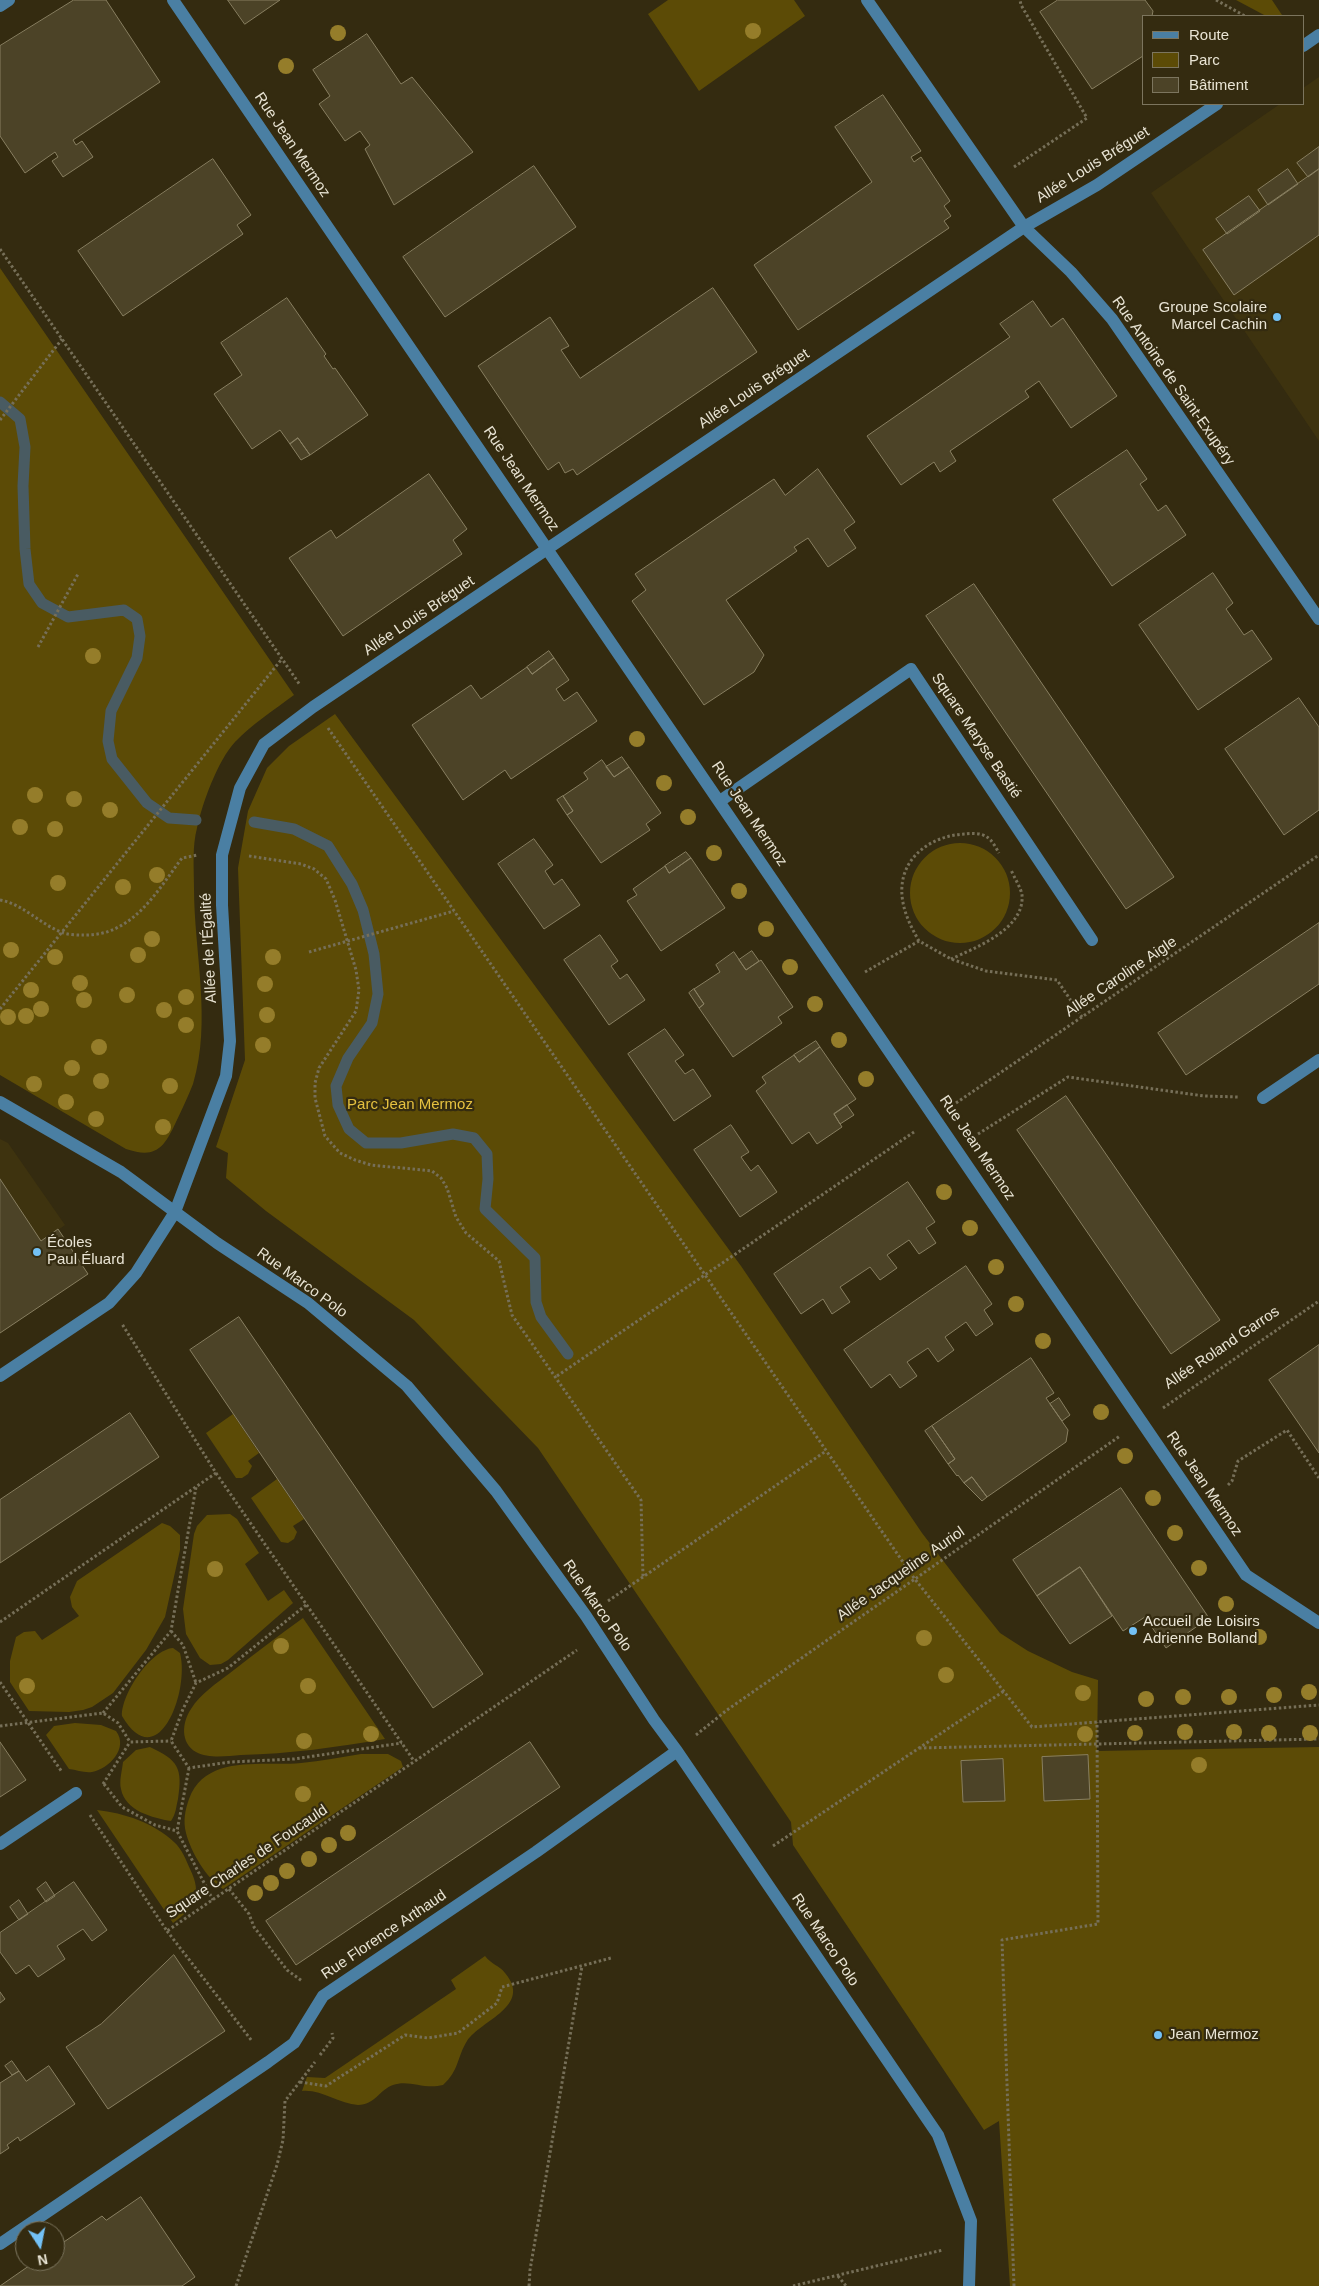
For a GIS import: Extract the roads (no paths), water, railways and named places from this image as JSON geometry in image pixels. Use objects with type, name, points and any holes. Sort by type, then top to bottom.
[{"type":"street","points":[[0,6],[9,0]]},
{"type":"street","name":"Rue Jean Mermoz","points":[[173,0],[936,1117],[1246,1575],[1319,1623]]},
{"type":"street","name":"Rue Antoine de Saint-Exupéry","points":[[868,0],[1024,227],[1070,272],[1112,318],[1319,619]]},
{"type":"street","points":[[1304,45],[1319,35]]},
{"type":"street","name":"Allée Louis Bréguet","points":[[313,707],[1024,227],[1098,185],[1216,105]]},
{"type":"street","name":"Square Maryse Bastié","points":[[720,801],[911,668],[1092,940]]},
{"type":"street","name":"Allée de l'Égalité","points":[[0,1376],[109,1303],[136,1273],[175,1212],[226,1076],[230,1031],[222,905],[222,855],[240,788],[264,744],[313,707]]},
{"type":"street","points":[[1263,1098],[1319,1060]]},
{"type":"street","name":"Rue Marco Polo","points":[[0,1102],[121,1172],[217,1243],[308,1304],[406,1386],[496,1491],[586,1616],[654,1720],[752,1860],[938,2135],[971,2221],[969,2286]]},
{"type":"street","name":"Rue Florence Arthaud","points":[[0,2244],[268,2062],[294,2043],[323,1996],[536,1852],[677,1751]]},
{"type":"street","points":[[0,1844],[76,1793]]},
{"type":"waterway","points":[[0,402],[20,419],[25,447],[23,486],[25,549],[29,584],[42,603],[68,617],[124,610],[137,619],[140,636],[137,658],[111,711],[108,741],[112,759],[147,803],[169,818],[196,820]]},
{"type":"waterway","points":[[254,822],[294,829],[328,846],[352,884],[363,910],[374,954],[378,994],[372,1023],[348,1058],[336,1086],[338,1105],[349,1129],[366,1143],[401,1143],[453,1134],[474,1138],[487,1154],[488,1179],[485,1209],[535,1258],[536,1302],[541,1317],[568,1354]]},
{"type":"place","name":"Groupe Scolaire Marcel Cachin","points":[[1277,317]]},
{"type":"place","name":"Écoles Paul Éluard","points":[[37,1252]]},
{"type":"place","name":"Accueil de Loisirs Adrienne Bolland","points":[[1133,1631]]},
{"type":"place","name":"Jean Mermoz","points":[[1158,2035]]},
{"type":"park label","name":"Parc Jean Mermoz","points":[[410,1105]]}]
